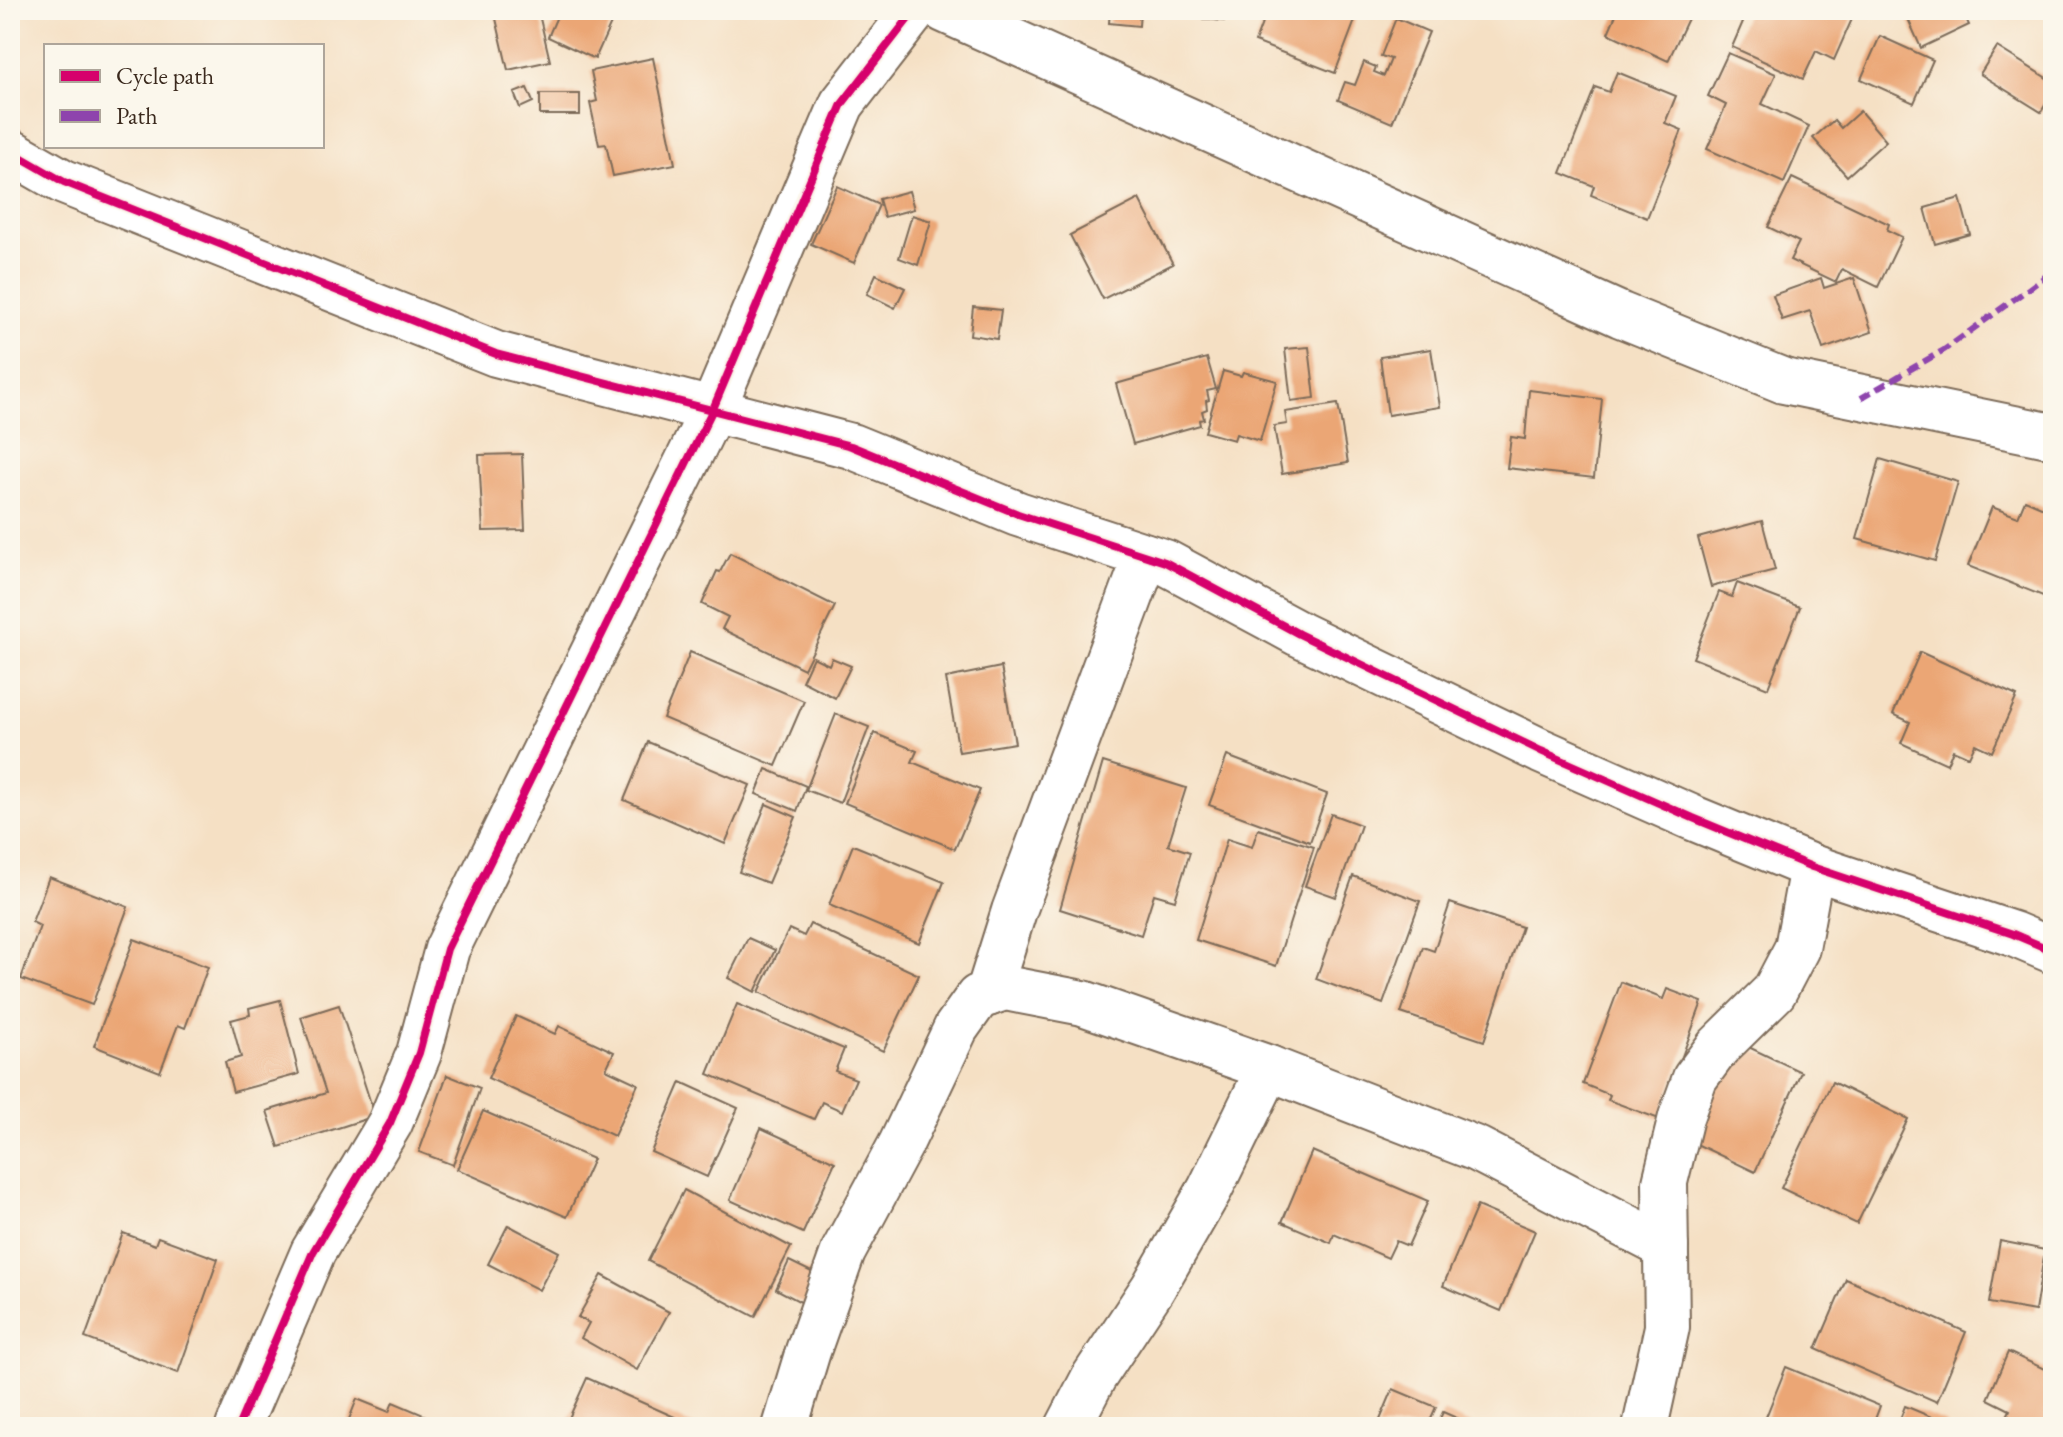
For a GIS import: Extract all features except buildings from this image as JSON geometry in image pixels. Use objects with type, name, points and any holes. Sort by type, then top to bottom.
[{"type":"street","points":[[238,1427],[313,1252],[390,1123],[419,1053],[447,949],[713,409],[842,104],[915,10]]},
{"type":"street","points":[[944,10],[1621,315],[1784,381],[2053,436]]},
{"type":"street","points":[[10,151],[64,182],[496,354],[851,446],[1018,514],[1165,562],[1299,634],[1541,751],[1693,818],[1812,867],[2013,934],[2053,951]]},
{"type":"street","points":[[988,994],[1014,911],[1146,556]]},
{"type":"street","points":[[1645,1427],[1667,1327],[1665,1182],[1681,1117],[1695,1078],[1718,1047],[1774,992],[1797,948],[1812,867]]},
{"type":"street","points":[[785,1427],[843,1252],[901,1144],[956,1028],[978,997],[1005,988],[1083,1003],[1269,1068],[1477,1149],[1666,1247]]},
{"type":"street","points":[[1068,1427],[1094,1377],[1153,1288],[1210,1189],[1269,1068]]},
{"type":"marked path","points":[[1861,398],[1944,350],[2053,271]]},
{"type":"cycle path","points":[[238,1427],[313,1252],[390,1123],[419,1053],[447,949],[713,409],[842,104],[915,10]]},
{"type":"cycle path","points":[[10,151],[64,182],[496,354],[851,446],[1018,514],[1165,562],[1299,634],[1541,751],[1693,818],[1812,867],[2013,934],[2053,951]]}]
